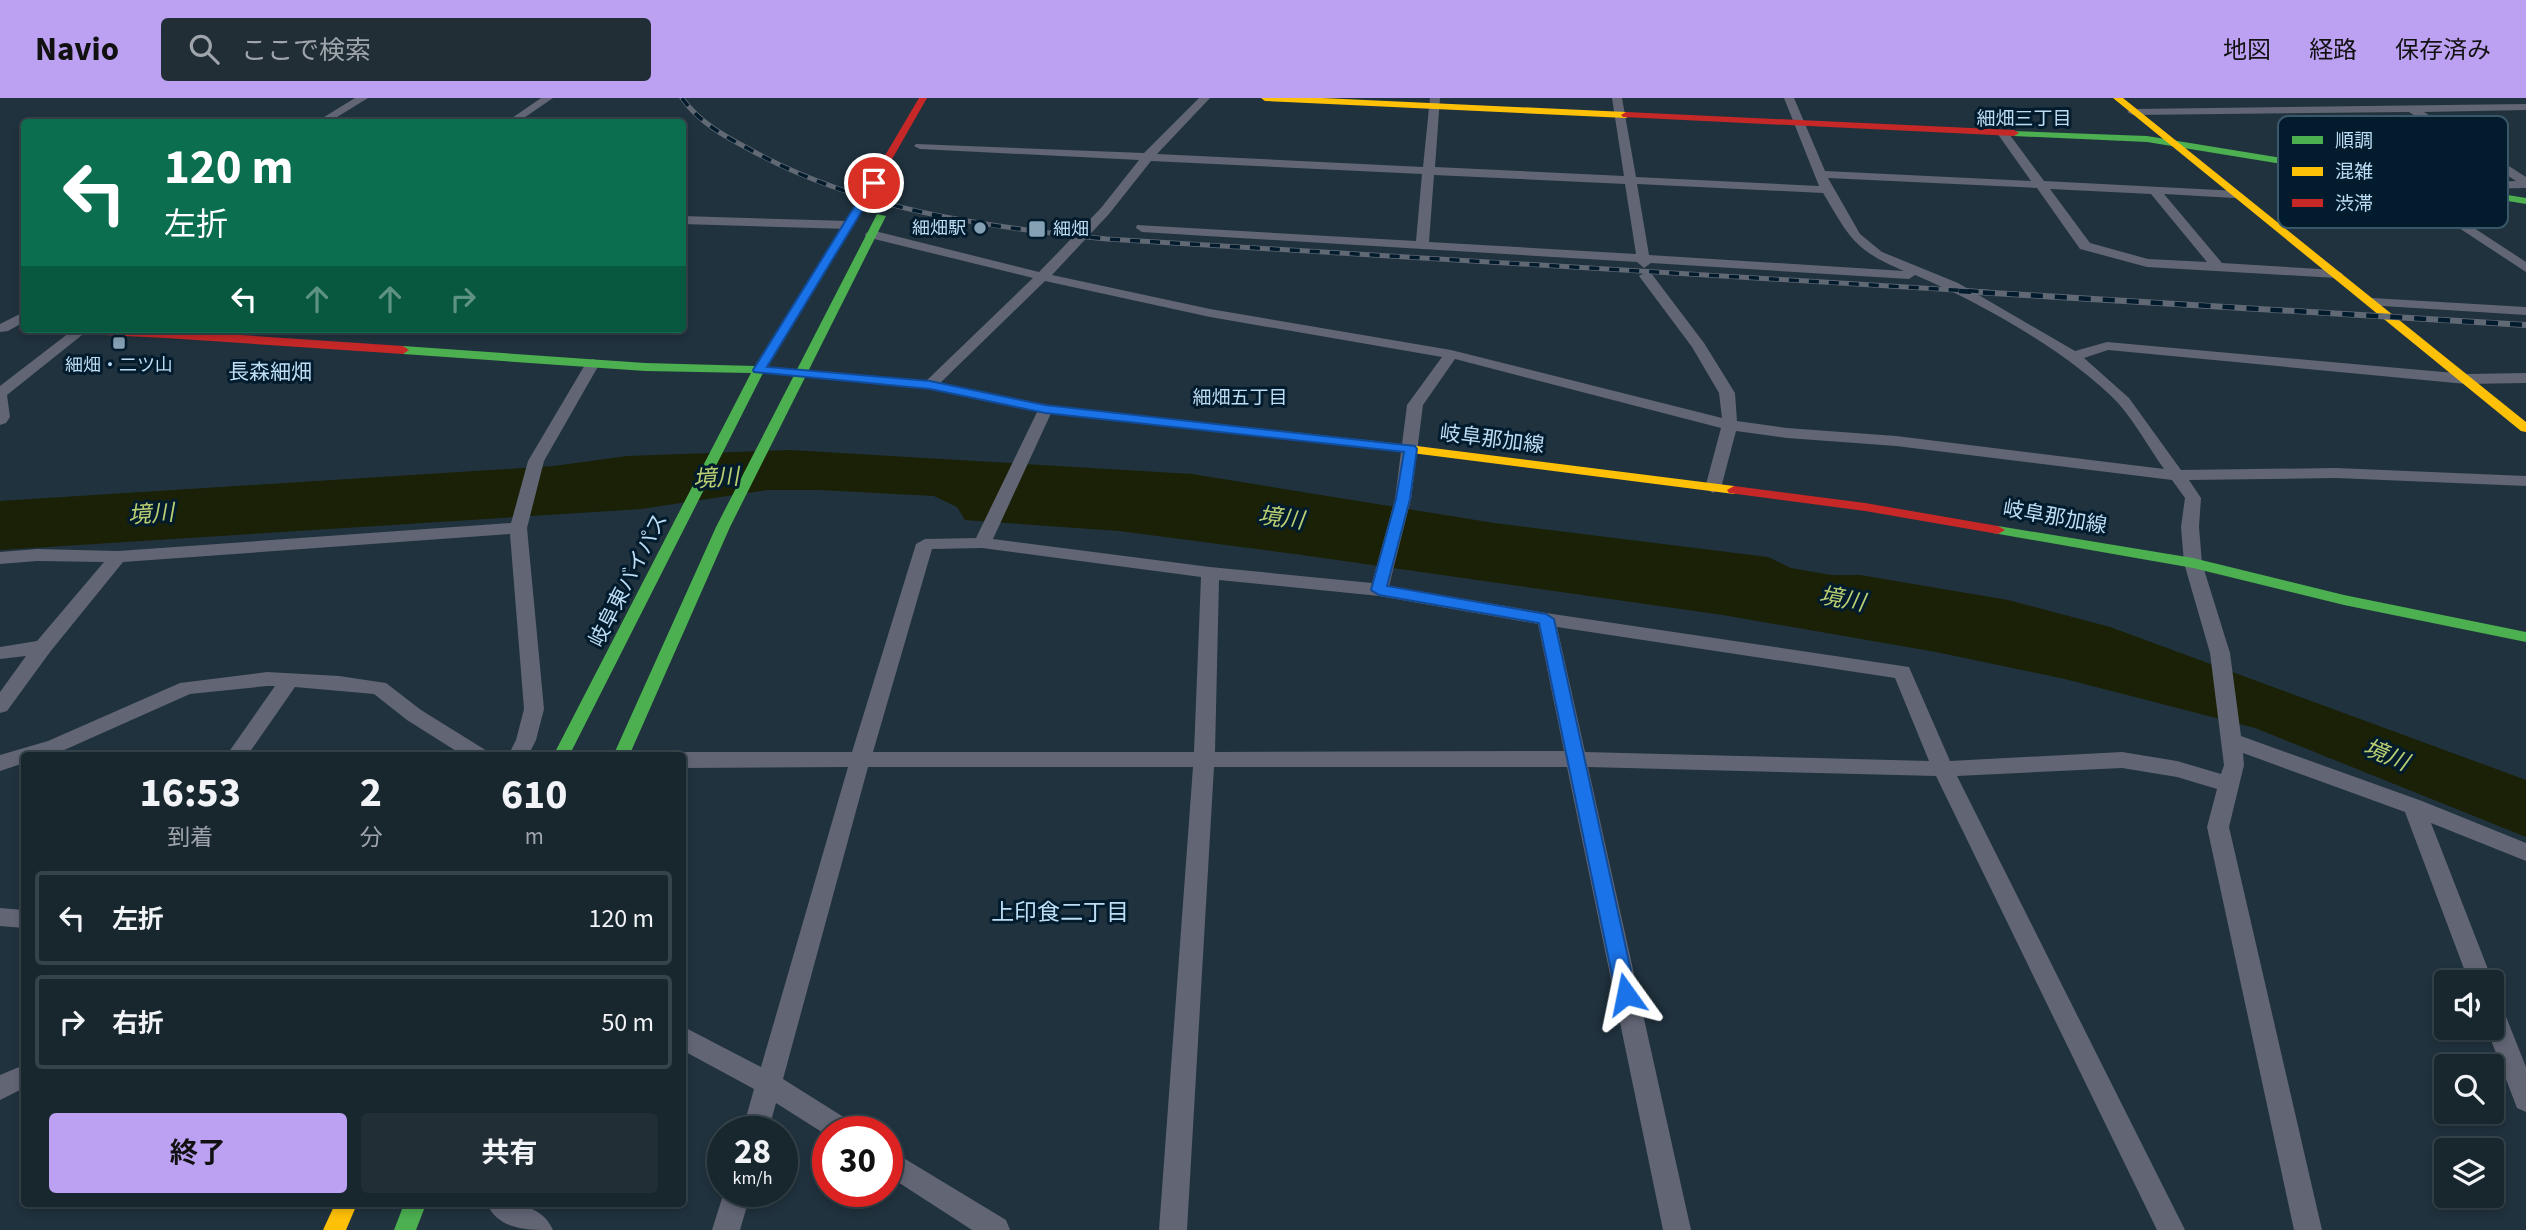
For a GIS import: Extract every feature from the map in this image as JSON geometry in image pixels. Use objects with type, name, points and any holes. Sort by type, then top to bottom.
[{"type":"main road","name":"岐阜東バイパス","points":[[563,752],[759,370],[849,225],[923,98]]},
{"type":"main road","points":[[1265,98],[1435,103],[1619,116],[2169,141],[2278,159]]},
{"type":"main road","points":[[2117,98],[2526,428]]},
{"type":"main road","points":[[917,152],[932,127]]},
{"type":"main road","points":[[2508,198],[2526,201]]},
{"type":"main road","points":[[623,752],[719,536],[889,201]]},
{"type":"main road","name":"岐阜那加線","points":[[1,328],[21,329]]},
{"type":"main road","name":"岐阜那加線","points":[[185,333],[593,363],[759,370],[930,385],[1045,409],[1411,449],[1865,507],[2193,563],[2344,600],[2526,637]]},
{"type":"main road","points":[[334,1230],[345,1207]]},
{"type":"main road","points":[[404,1230],[414,1207]]},
{"type":"street","points":[[327,119],[363,98]]},
{"type":"street","points":[[516,119],[548,98]]},
{"type":"street","points":[[930,385],[1042,277],[1105,211],[1149,155],[1205,98]]},
{"type":"street","points":[[1617,98],[1644,266],[1699,346],[1727,393],[1730,425],[1713,488]]},
{"type":"street","points":[[1789,98],[1827,190],[1855,236],[1877,255],[1902,268],[1931,277],[2019,323],[2073,356],[2124,401],[2193,498],[2190,527],[2193,563],[2220,653],[2234,765],[2218,827],[2308,1230]]},
{"type":"street","points":[[2394,98],[2423,116]]},
{"type":"street","points":[[1422,243],[1435,103]]},
{"type":"street","points":[[2133,112],[2526,107]]},
{"type":"street","points":[[2003,133],[2085,246],[2147,263],[2336,274]]},
{"type":"street","points":[[917,152],[1149,155],[1827,190]]},
{"type":"street","points":[[2508,171],[2526,183]]},
{"type":"street","points":[[1821,174],[2234,194]]},
{"type":"street","points":[[2508,184],[2526,183]]},
{"type":"street","points":[[2154,190],[2219,268]]},
{"type":"street","points":[[686,220],[849,225]]},
{"type":"street","points":[[1142,228],[1422,243],[1644,266],[1931,277]]},
{"type":"street","points":[[2467,228],[2526,268]]},
{"type":"street","points":[[871,234],[1042,277],[1261,323],[1451,354],[1730,425],[2175,475],[2246,476],[2336,472],[2526,481]]},
{"type":"street","points":[[2372,302],[2526,311]]},
{"type":"street","points":[[1,328],[21,318]]},
{"type":"street","points":[[0,420],[0,394],[77,333]]},
{"type":"street","points":[[2073,356],[2107,346],[2466,379],[2526,378]]},
{"type":"street","points":[[1379,590],[1403,499],[1415,405],[1451,354]]},
{"type":"street","points":[[520,752],[534,709],[518,527],[536,461],[593,363]]},
{"type":"street","points":[[982,543],[1045,409]]},
{"type":"street","points":[[0,558],[37,555],[118,557],[518,527]]},
{"type":"street","points":[[760,1116],[860,760],[925,544],[982,543],[1210,573],[1379,590],[1546,619],[1902,672],[1943,769],[2171,1230]]},
{"type":"street","points":[[0,706],[43,648],[118,557]]},
{"type":"street","points":[[1173,1230],[1205,759],[1210,573]]},
{"type":"street","points":[[1546,619],[1677,1230]]},
{"type":"street","points":[[0,653],[43,648]]},
{"type":"street","points":[[239,752],[290,680]]},
{"type":"street","points":[[36,752],[187,688],[234,681],[290,680],[379,688],[414,715],[474,752]]},
{"type":"street","points":[[2231,736],[2526,852]]},
{"type":"street","points":[[0,763],[21,757]]},
{"type":"street","points":[[686,760],[1576,759],[1943,769],[2122,760],[2177,769],[2227,784]]},
{"type":"street","points":[[2414,807],[2476,970]]},
{"type":"street","points":[[0,917],[21,919]]},
{"type":"street","points":[[686,1039],[770,1085],[819,1116]]},
{"type":"street","points":[[2503,1040],[2526,1100]]},
{"type":"street","points":[[0,1088],[21,1078]]},
{"type":"street","points":[[903,1170],[996,1230]]},
{"type":"street","points":[[505,1207],[539,1230]]},
{"type":"street","points":[[726,1230],[733,1207]]},
{"type":"water","name":"境川","points":[[790,450],[1192,474],[1494,523],[1768,557],[1791,568],[1831,575],[1860,575],[2008,600],[2110,627],[2526,780],[2526,837],[2255,728],[2065,679],[1936,652],[1723,615],[1119,531],[965,520],[957,507],[934,496],[767,490],[641,509],[0,550],[0,501],[554,466],[627,456]]},
{"type":"railway","points":[[682,98],[712,128],[730,139],[791,170],[834,187],[923,212],[1015,228],[1107,239],[1988,292]]},
{"type":"railway","points":[[1959,291],[2526,325]]},
{"type":"traffic: fast","points":[[2014,133],[2147,139],[2278,160]]},
{"type":"traffic: fast","points":[[2508,198],[2526,201]]},
{"type":"traffic: fast","points":[[563,752],[759,370],[859,208]]},
{"type":"traffic: fast","points":[[623,752],[723,527],[881,216]]},
{"type":"traffic: fast","points":[[403,350],[645,367],[762,370]]},
{"type":"traffic: fast","points":[[979,395],[1045,409],[1393,447]]},
{"type":"traffic: fast","points":[[1998,530],[2193,563],[2344,600],[2526,637]]},
{"type":"traffic: fast","points":[[405,1230],[414,1207]]},
{"type":"traffic: slow","points":[[1265,98],[1626,115]]},
{"type":"traffic: slow","points":[[2117,98],[2278,228]]},
{"type":"traffic: slow","points":[[2278,228],[2526,428]]},
{"type":"traffic: slow","points":[[1393,447],[1734,490]]},
{"type":"traffic: slow","points":[[334,1230],[345,1207]]},
{"type":"traffic: jam","points":[[859,208],[923,98]]},
{"type":"traffic: jam","points":[[1626,115],[2014,133]]},
{"type":"traffic: jam","points":[[138,333],[403,350]]},
{"type":"traffic: jam","points":[[762,370],[930,385],[979,395]]},
{"type":"traffic: jam","points":[[1734,490],[1865,507],[1998,530]]},
{"type":"place","name":"細畑駅","points":[[980,228]]},
{"type":"place","name":"細畑","points":[[1037,229]]},
{"type":"place","name":"細畑・二ツ山","points":[[119,343]]},
{"type":"district","name":"細畑三丁目","points":[[2024,119]]},
{"type":"district","name":"長森細畑","points":[[270,372]]},
{"type":"district","name":"細畑五丁目","points":[[1240,398]]},
{"type":"district","name":"上印食二丁目","points":[[1060,912]]},
{"type":"route","points":[[874,183],[759,370],[930,385],[1045,409],[1411,449],[1403,499],[1379,590],[1546,619],[1626,994]]}]
